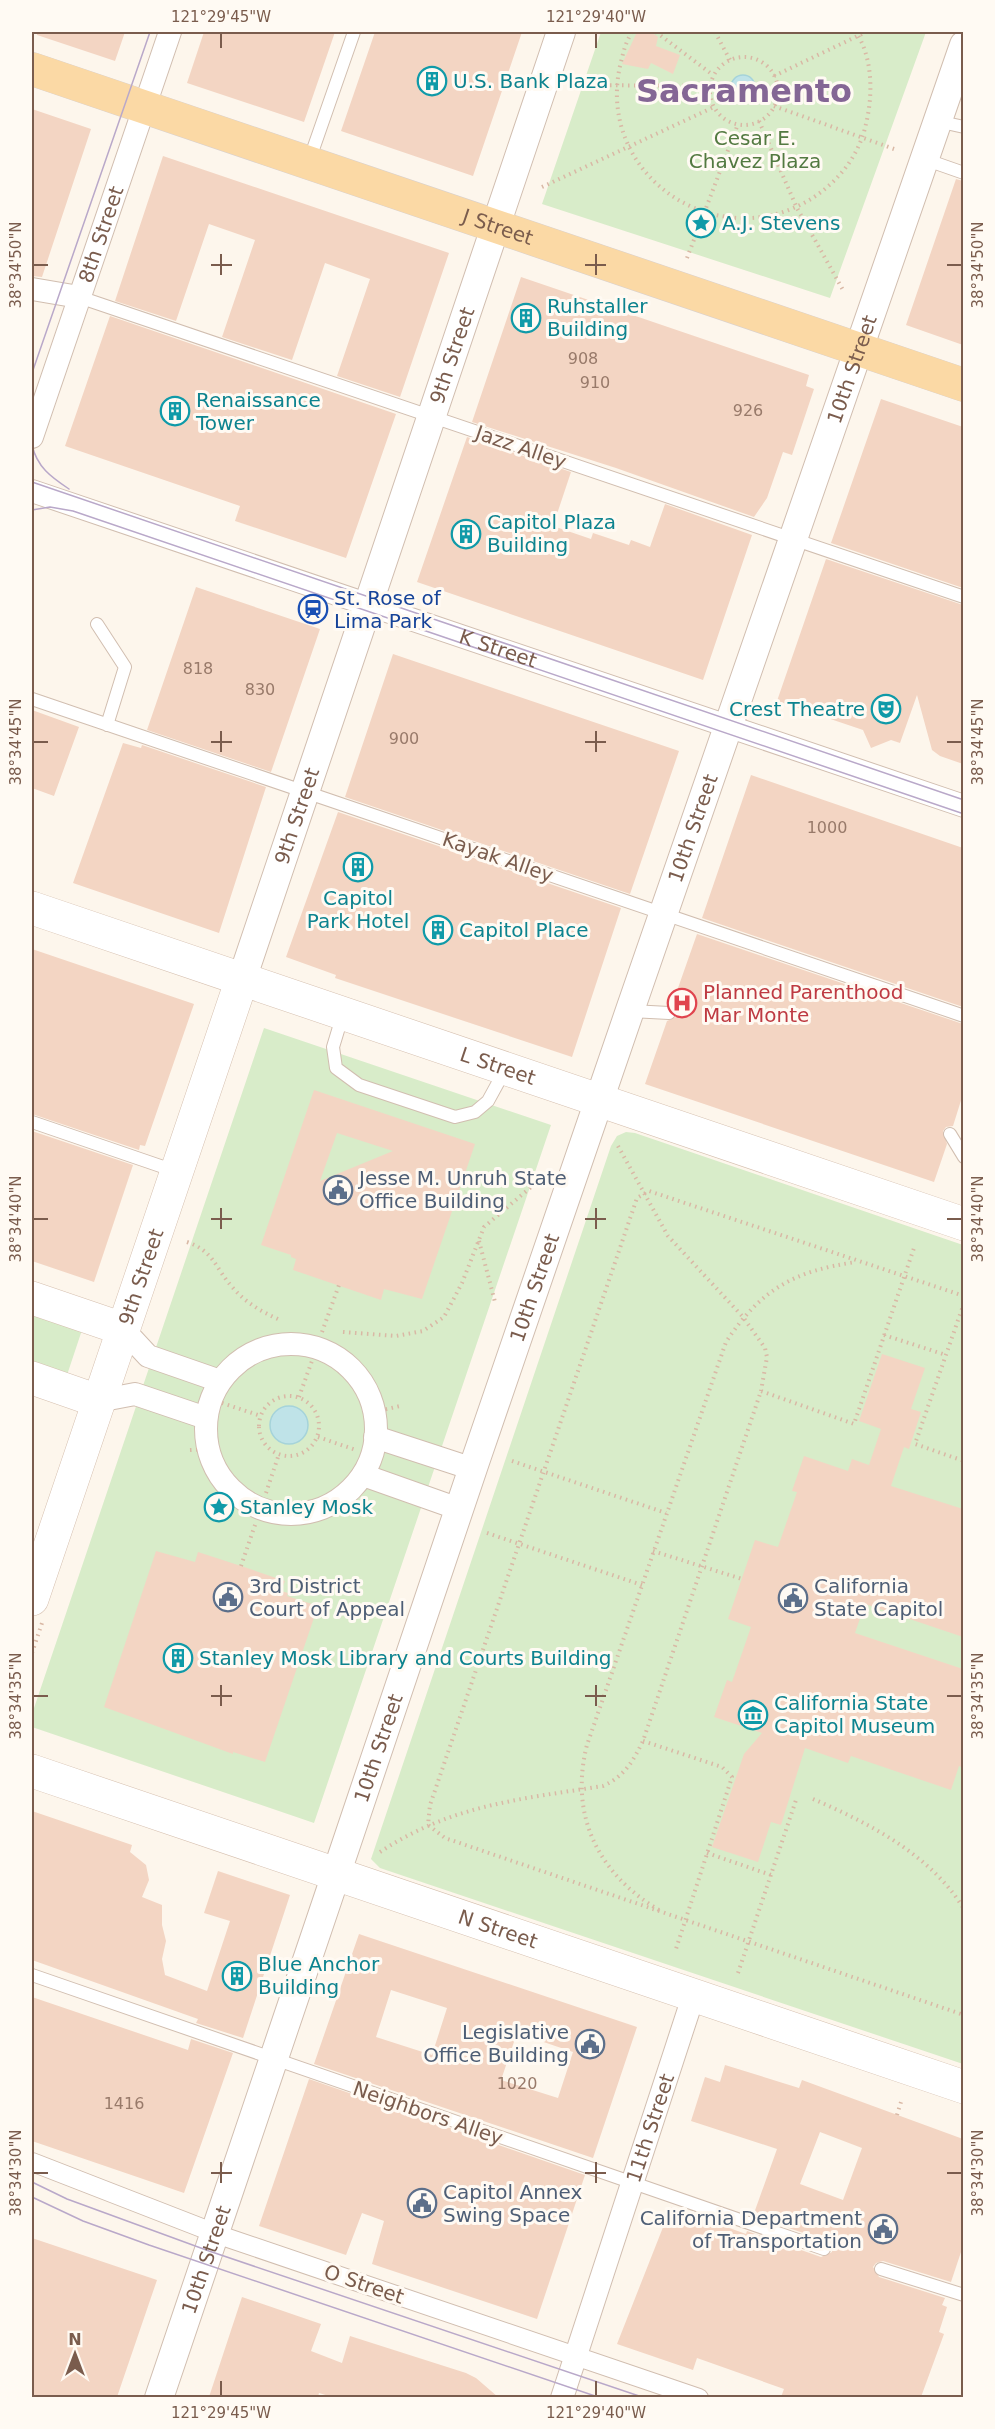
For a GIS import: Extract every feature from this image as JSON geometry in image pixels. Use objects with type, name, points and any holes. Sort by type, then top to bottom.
[{"type":"main road","name":"J Street","points":[[32,69],[963,385]]},
{"type":"main road","name":"L Street","points":[[32,908],[600,1101],[962,1219]]},
{"type":"main road","name":"9th Street","points":[[32,1599],[242,979]]},
{"type":"main road","points":[[32,1298],[123,1329]]},
{"type":"main road","points":[[32,1378],[98,1401]]},
{"type":"main road","name":"N Street","points":[[32,1771],[963,2088]]},
{"type":"street","name":"8th Street","points":[[32,437],[170,32]]},
{"type":"street","name":"9th Street","points":[[242,979],[561,32]]},
{"type":"street","name":"10th Street","points":[[159,2397],[276,2059],[459,1509],[600,1101],[662,913],[794,540],[858,348],[924,159],[950,124],[963,45]]},
{"type":"street","points":[[32,289],[79,297]]},
{"type":"street","name":"K Street","points":[[32,491],[963,806]]},
{"type":"street","points":[[123,1329],[148,1356],[216,1401]]},
{"type":"street","points":[[289,1344],[304,1345],[316,1348],[344,1362],[363,1385],[374,1412],[375,1437],[372,1455],[363,1475],[346,1493],[321,1508],[307,1512],[278,1513],[261,1508],[237,1495],[199,1450],[216,1401],[237,1363],[260,1350],[289,1344]]},
{"type":"street","points":[[98,1401],[135,1394],[216,1401]]},
{"type":"street","points":[[375,1437],[473,1469]]},
{"type":"street","points":[[363,1475],[459,1509]]},
{"type":"street","name":"11th Street","points":[[562,2397],[693,1997]]},
{"type":"street","name":"O Street","points":[[32,2162],[215,2233],[575,2357],[699,2397]]},
{"type":"lane","points":[[309,162],[354,32]]},
{"type":"lane","points":[[924,159],[963,173]]},
{"type":"lane","name":"Jazz Alley","points":[[79,297],[963,597]]},
{"type":"lane","points":[[96,624],[125,667],[107,724]]},
{"type":"lane","name":"Kayak Alley","points":[[32,699],[963,1016]]},
{"type":"lane","points":[[630,1011],[669,1013]]},
{"type":"lane","points":[[343,1013],[333,1047],[336,1068],[359,1085],[455,1118],[475,1112],[488,1101],[506,1069]]},
{"type":"lane","points":[[32,1122],[176,1171]]},
{"type":"lane","points":[[950,1134],[963,1157]]},
{"type":"lane","name":"Neighbors Alley","points":[[32,1975],[824,2249]]},
{"type":"lane","points":[[881,2269],[963,2295]]},
{"type":"path","points":[[632,32],[626,41],[616,86],[621,128],[629,147],[652,181],[676,200],[704,213],[735,219],[767,217],[797,208],[825,190],[847,166],[863,138],[871,104],[870,69],[857,33]]},
{"type":"path","points":[[656,32],[713,75]]},
{"type":"path","points":[[715,32],[730,60]]},
{"type":"path","points":[[774,76],[857,33],[866,32]]},
{"type":"path","points":[[755,58],[765,64],[774,76],[778,95],[774,106],[759,121],[738,124],[727,120],[714,107],[710,86],[713,75],[730,60],[755,58]]},
{"type":"path","points":[[574,85],[710,86]]},
{"type":"path","points":[[774,106],[894,148]]},
{"type":"path","points":[[542,187],[714,107]]},
{"type":"path","points":[[759,121],[797,208],[843,290]]},
{"type":"path","points":[[687,258],[738,124]]},
{"type":"path","points":[[380,1852],[428,1825],[483,1805],[581,1789],[613,1781],[630,1767],[643,1741],[702,1566],[760,1391],[767,1357],[765,1348],[743,1317],[668,1236],[642,1193],[618,1146]]},
{"type":"path","points":[[344,1332],[396,1336],[423,1331],[444,1317],[462,1283],[484,1227],[537,1182]]},
{"type":"path","points":[[428,1825],[430,1805],[518,1543],[637,1198],[642,1193],[650,1191],[963,1296]]},
{"type":"path","points":[[479,1241],[495,1302]]},
{"type":"path","points":[[187,1242],[203,1248],[233,1289],[257,1309],[280,1320]]},
{"type":"path","points":[[760,1391],[854,1424],[915,1245]]},
{"type":"path","points":[[668,1915],[624,1885],[603,1860],[586,1821],[581,1789],[587,1745],[726,1342],[743,1317],[771,1291],[795,1276],[858,1262]]},
{"type":"path","points":[[322,1332],[339,1285]]},
{"type":"path","points":[[963,1303],[915,1444],[963,1461]]},
{"type":"path","points":[[884,1335],[945,1355]]},
{"type":"path","points":[[299,1397],[313,1358]]},
{"type":"path","points":[[280,1397],[299,1397],[314,1408],[320,1426],[318,1437],[307,1451],[298,1455],[279,1454],[264,1443],[260,1434],[261,1416],[272,1401],[280,1397]]},
{"type":"path","points":[[216,1401],[261,1416]]},
{"type":"path","points":[[374,1412],[400,1406]]},
{"type":"path","points":[[318,1437],[356,1450]]},
{"type":"path","points":[[266,1493],[279,1454]]},
{"type":"path","points":[[512,1461],[666,1513]]},
{"type":"path","points":[[241,1566],[256,1522]]},
{"type":"path","points":[[487,1533],[642,1585]]},
{"type":"path","points":[[653,1551],[742,1579]]},
{"type":"path","points":[[643,1741],[722,1767],[732,1777],[675,1952]]},
{"type":"path","points":[[813,1799],[861,1820],[908,1850],[963,1909]]},
{"type":"path","points":[[738,1973],[796,1800]]},
{"type":"path","points":[[428,1825],[445,1838],[963,2015]]},
{"type":"path","points":[[707,1853],[771,1875]]},
{"type":"path","points":[[897,2115],[901,2102]]},
{"type":"green space","name":"Cesar E. Chavez Plaza","points":[[601,32],[926,32],[830,298],[542,204]]},
{"type":"green space","points":[[264,1028],[551,1125],[314,1823],[32,1727],[32,1714]]},
{"type":"green space","points":[[626,1132],[635,1133],[963,1245],[963,2064],[380,1868],[371,1859],[611,1146],[617,1136]]},
{"type":"green space","points":[[32,1313],[82,1330],[67,1375],[32,1363]]},
{"type":"water","points":[[743,75],[752,78],[755,87],[752,96],[743,99],[734,96],[731,87],[734,78]]},
{"type":"water","points":[[289,1406],[296,1407],[302,1412],[307,1418],[307,1432],[302,1438],[296,1443],[289,1444],[282,1443],[276,1438],[271,1432],[270,1425],[271,1418],[276,1412],[282,1407]]},
{"type":"building","points":[[37,32],[125,32],[115,61],[37,35]]},
{"type":"building","points":[[204,32],[335,32],[304,122],[187,83]]},
{"type":"building","name":"U.S. Bank Plaza","points":[[375,32],[522,32],[473,176],[341,131]]},
{"type":"building","points":[[637,32],[651,32],[658,37],[656,46],[680,55],[673,74],[651,63],[648,69],[622,64]]},
{"type":"building","points":[[32,109],[91,129],[42,277],[32,276]]},
{"type":"building","points":[[163,156],[449,253],[400,397],[337,376],[370,279],[325,263],[292,360],[222,337],[255,240],[209,224],[176,321],[115,301]]},
{"type":"building","points":[[956,179],[963,181],[963,345],[906,325]]},
{"type":"building","points":[[521,277],[809,375],[806,386],[814,389],[792,455],[783,452],[767,498],[754,517],[616,468],[472,422]]},
{"type":"building","points":[[110,316],[396,414],[346,558],[235,521],[240,506],[65,446]]},
{"type":"building","points":[[881,399],[963,427],[963,588],[831,543]]},
{"type":"building","points":[[467,437],[571,472],[553,526],[591,539],[593,533],[629,545],[631,540],[650,547],[665,504],[752,535],[703,680],[417,582]]},
{"type":"building","points":[[826,559],[963,605],[963,764],[940,756],[932,750],[917,695],[900,743],[891,740],[871,748],[863,730],[777,701]]},
{"type":"building","points":[[196,587],[320,629],[271,772],[147,730]]},
{"type":"building","points":[[393,654],[679,751],[630,894],[345,797]]},
{"type":"building","points":[[32,710],[79,727],[54,796],[32,788]]},
{"type":"building","points":[[123,743],[141,748],[142,745],[266,787],[219,933],[73,883]]},
{"type":"building","points":[[751,775],[963,848],[963,1007],[702,918]]},
{"type":"building","points":[[338,812],[621,908],[572,1057],[335,978],[336,975],[286,957]]},
{"type":"building","points":[[697,934],[963,1024],[963,1094],[953,1126],[946,1127],[943,1131],[947,1144],[934,1182],[645,1084],[667,1021],[676,1017],[677,1010],[672,1005]]},
{"type":"building","points":[[32,949],[194,1004],[145,1146],[140,1145],[139,1150],[32,1114]]},
{"type":"building","name":"Jesse M. Unruh State Office Building","points":[[314,1090],[475,1144],[422,1299],[384,1289],[381,1300],[293,1270],[296,1259],[291,1255],[261,1245]],"holes":[[[337,1133],[393,1151],[320,1181]]]},
{"type":"building","points":[[32,1131],[133,1165],[94,1282],[32,1261]]},
{"type":"building","points":[[882,1354],[925,1368],[911,1409],[921,1412],[909,1449],[904,1447],[891,1486],[963,1509],[963,1637],[865,1604],[855,1633],[963,1669],[963,1768],[959,1766],[951,1790],[851,1756],[848,1763],[805,1748],[781,1825],[771,1822],[758,1862],[712,1847],[744,1754],[762,1733],[714,1717],[727,1680],[732,1682],[751,1627],[728,1619],[755,1540],[778,1547],[797,1492],[792,1491],[804,1456],[848,1471],[852,1459],[869,1465],[881,1429],[859,1421]]},
{"type":"building","name":"Stanley Mosk Library and Courts Building","points":[[156,1551],[195,1562],[198,1552],[241,1566],[285,1581],[281,1591],[288,1593],[287,1596],[318,1606],[265,1762],[233,1752],[233,1754],[104,1707]]},
{"type":"building","points":[[32,1811],[132,1845],[130,1852],[146,1865],[149,1880],[142,1897],[162,1905],[162,1925],[166,1941],[162,1959],[165,1975],[207,1991],[230,1921],[204,1913],[218,1871],[290,1895],[243,2038],[196,2023],[198,2019],[32,1960]]},
{"type":"building","name":"Legislative Office Building","points":[[359,1934],[637,2027],[593,2158],[314,2064]],"holes":[[[391,1990],[447,2008],[432,2055],[376,2037]],[[517,2033],[573,2052],[558,2098],[501,2080]]]},
{"type":"building","points":[[32,1997],[188,2050],[191,2039],[233,2053],[184,2193],[32,2141]]},
{"type":"building","name":"California Department of Transportation","points":[[725,2065],[799,2088],[802,2080],[963,2139],[963,2246],[951,2282],[883,2261],[876,2263],[873,2267],[879,2277],[945,2298],[942,2305],[947,2307],[939,2332],[944,2334],[921,2397],[781,2397],[784,2389],[697,2358],[693,2370],[617,2344],[671,2207],[746,2234],[747,2231],[821,2257],[832,2252],[832,2247],[827,2241],[753,2216],[777,2149],[691,2121],[705,2077],[720,2082]],"holes":[[[820,2132],[862,2148],[843,2200],[800,2184]]]},
{"type":"building","name":"Capitol Annex Swing Space","points":[[309,2079],[585,2175],[537,2319],[372,2264],[384,2221],[362,2213],[346,2255],[259,2226]]},
{"type":"building","points":[[32,2238],[157,2280],[117,2397],[32,2397]]},
{"type":"building","points":[[242,2297],[321,2324],[311,2351],[342,2363],[350,2336],[466,2373],[476,2378],[498,2397],[332,2397],[319,2393],[318,2397],[209,2397]]},
{"type":"tram line","points":[[32,373],[150,32]]},
{"type":"tram line","points":[[32,445],[37,459],[46,471],[69,489]]},
{"type":"tram line","points":[[32,482],[964,800]]},
{"type":"tram line","points":[[32,510],[50,507],[73,511],[964,814]]},
{"type":"tram line","points":[[32,2182],[67,2199],[209,2251],[645,2398]]},
{"type":"tram line","points":[[32,2197],[83,2221],[149,2245],[601,2398]]},
{"type":"place","name":"U.S. Bank Plaza","points":[[432,81]]},
{"type":"place","name":"A.J. Stevens","points":[[701,223]]},
{"type":"place","name":"Ruhstaller Building","points":[[526,318]]},
{"type":"place","name":"Renaissance Tower","points":[[175,411]]},
{"type":"place","name":"Capitol Plaza Building","points":[[466,534]]},
{"type":"place","name":"St. Rose of Lima Park","points":[[313,609]]},
{"type":"place","name":"Crest Theatre","points":[[886,709]]},
{"type":"place","name":"Capitol Park Hotel","points":[[358,867]]},
{"type":"place","name":"Capitol Place","points":[[438,930]]},
{"type":"place","name":"Planned Parenthood Mar Monte","points":[[682,1003]]},
{"type":"place","name":"Jesse M. Unruh State Office Building","points":[[338,1190]]},
{"type":"place","name":"Stanley Mosk","points":[[219,1507]]},
{"type":"place","name":"3rd District Court of Appeal","points":[[228,1597]]},
{"type":"place","name":"California State Capitol","points":[[793,1598]]},
{"type":"place","name":"Stanley Mosk Library and Courts Building","points":[[178,1658]]},
{"type":"place","name":"California State Capitol Museum","points":[[753,1715]]},
{"type":"place","name":"Blue Anchor Building","points":[[237,1976]]},
{"type":"place","name":"Legislative Office Building","points":[[590,2044]]},
{"type":"place","name":"Capitol Annex Swing Space","points":[[422,2203]]},
{"type":"place","name":"California Department of Transportation","points":[[883,2229]]},
{"type":"district","name":"Sacramento","points":[[744,91]]}]
